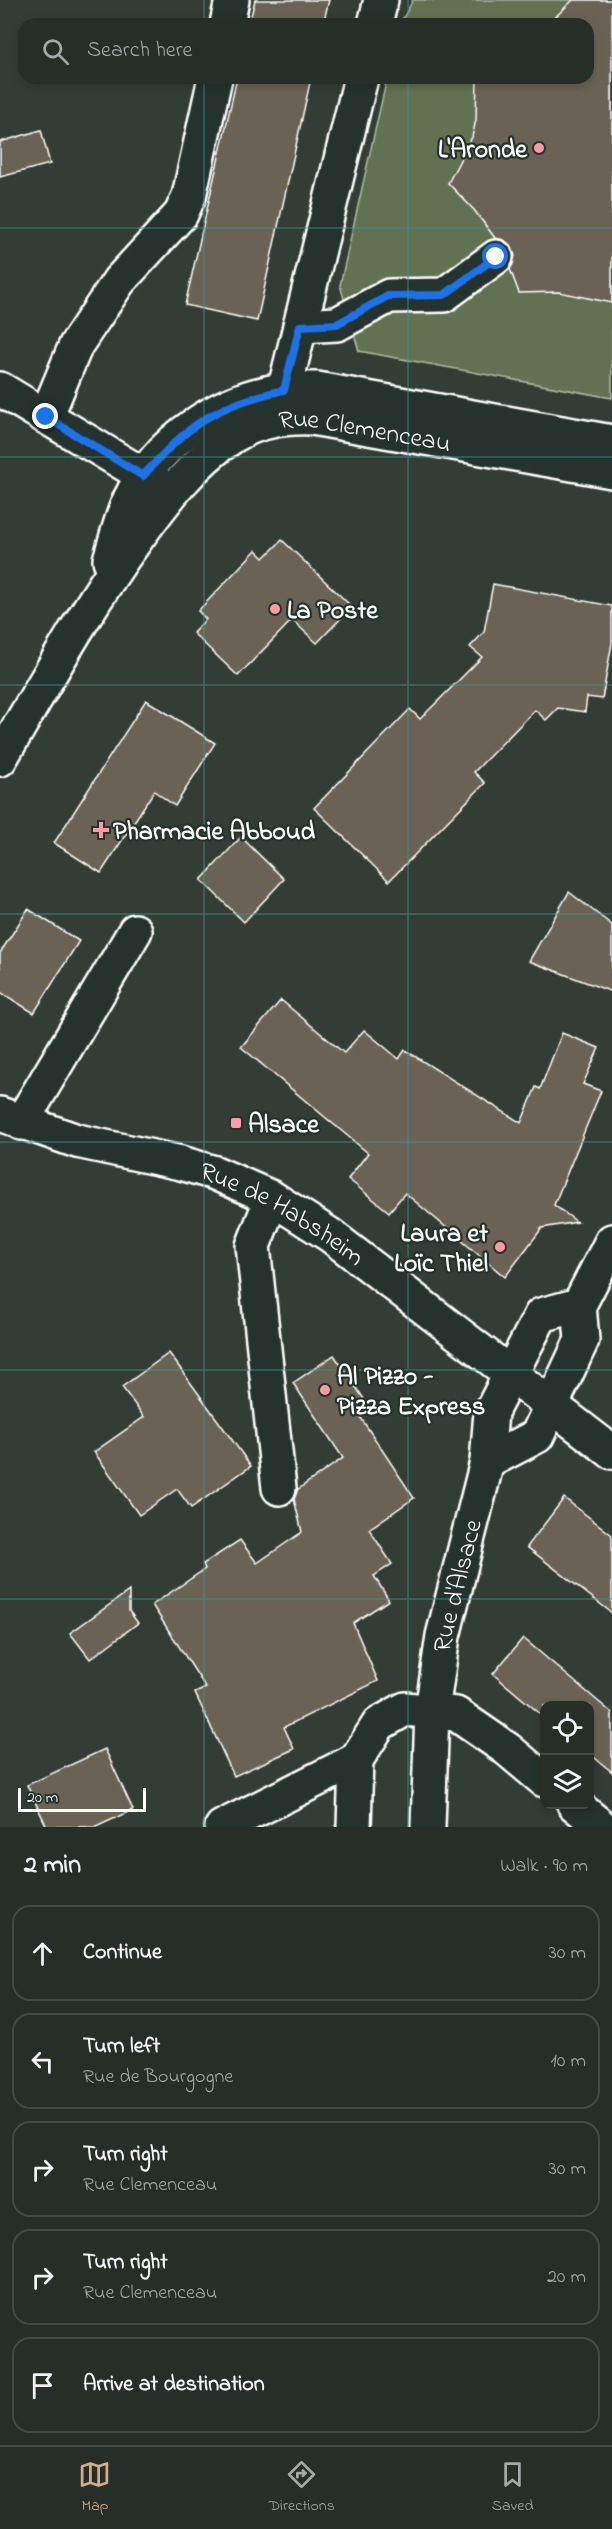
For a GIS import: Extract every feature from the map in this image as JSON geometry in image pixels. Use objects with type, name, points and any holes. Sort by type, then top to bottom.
[{"type":"street","points":[[228,18],[232,0]]},
{"type":"street","points":[[376,18],[381,0]]},
{"type":"street","points":[[46,417],[76,345],[119,281],[181,214],[189,196],[214,84]]},
{"type":"street","points":[[281,404],[360,84]]},
{"type":"street","points":[[300,326],[337,324],[388,296],[444,295],[496,257]]},
{"type":"street","points":[[0,389],[157,484]]},
{"type":"street","name":"Rue Clemenceau","points":[[281,404],[317,389],[612,442]]},
{"type":"street","name":"Rue Clemenceau","points":[[0,759],[101,587],[130,500],[157,484],[174,441],[195,424],[225,407],[252,397],[281,404],[312,418],[612,471]]},
{"type":"street","points":[[10,1118],[135,931]]},
{"type":"street","name":"Rue de Habsheim","points":[[10,1118],[77,1141],[181,1163],[215,1173],[272,1198],[330,1235],[612,1452]]},
{"type":"street","points":[[272,1198],[253,1246],[279,1488]]},
{"type":"street","points":[[487,1462],[537,1436],[582,1340],[579,1305],[612,1241]]},
{"type":"street","name":"Rue d'Alsace","points":[[428,1827],[432,1711],[443,1636],[487,1462],[491,1412],[541,1315],[579,1305]]},
{"type":"street","points":[[222,1827],[356,1760],[380,1724],[405,1709],[456,1714],[507,1749],[540,1777]]},
{"type":"street","points":[[354,1827],[356,1760]]},
{"type":"street","points":[[580,1809],[602,1827]]},
{"type":"green space","points":[[413,0],[612,0],[612,398],[359,351],[340,285],[386,84],[594,84],[594,18],[403,18]]},
{"type":"building","points":[[255,0],[329,0],[324,18],[250,18]]},
{"type":"building","name":"L'Aronde","points":[[573,0],[612,0],[612,303],[559,292],[519,293],[510,269],[515,256],[511,246],[504,240],[495,238],[474,210],[448,183],[472,137],[476,120],[477,84],[594,84],[594,18],[554,18]]},
{"type":"building","points":[[236,84],[310,84],[257,321],[185,305]]},
{"type":"building","points":[[41,130],[50,164],[0,177],[0,142]]},
{"type":"building","name":"La Poste","points":[[282,540],[352,607],[317,643],[292,620],[238,676],[193,633],[206,619],[198,611],[256,550],[264,558]]},
{"type":"building","points":[[493,584],[612,606],[612,643],[602,699],[587,697],[585,712],[558,708],[546,720],[535,710],[474,772],[485,783],[389,881],[314,808],[410,709],[420,719],[482,657],[470,647],[484,632]]},
{"type":"building","points":[[146,700],[215,743],[175,806],[154,791],[101,873],[54,843]]},
{"type":"building","points":[[241,837],[284,879],[244,922],[201,880]]},
{"type":"building","points":[[569,892],[612,925],[612,992],[529,961]]},
{"type":"building","points":[[28,909],[79,941],[34,1013],[0,992],[0,953]]},
{"type":"building","points":[[281,1000],[344,1053],[364,1030],[399,1059],[405,1050],[521,1123],[536,1087],[540,1089],[562,1033],[599,1048],[583,1084],[601,1091],[554,1205],[577,1222],[542,1228],[505,1277],[405,1193],[389,1212],[348,1179],[368,1153],[241,1047]]},
{"type":"building","points":[[169,1353],[251,1466],[191,1508],[177,1489],[139,1515],[94,1452],[144,1417],[122,1387]]},
{"type":"building","points":[[334,1355],[364,1399],[353,1406],[414,1498],[369,1529],[392,1564],[374,1576],[389,1600],[353,1623],[378,1681],[284,1727],[294,1749],[234,1776],[195,1693],[206,1688],[152,1605],[205,1569],[203,1564],[240,1540],[257,1563],[302,1532],[294,1499],[297,1490],[343,1458],[293,1383]]},
{"type":"building","points":[[564,1498],[612,1535],[612,1613],[527,1547]]},
{"type":"building","points":[[129,1591],[129,1611],[138,1623],[90,1659],[70,1633]]},
{"type":"building","points":[[523,1638],[612,1713],[612,1772],[594,1757],[594,1701],[540,1701],[540,1714],[493,1674]]},
{"type":"building","points":[[105,1749],[133,1810],[96,1827],[47,1827],[27,1785]]},
{"type":"place","name":"L'Aronde","points":[[539,148]]},
{"type":"place","name":"La Poste","points":[[275,609]]},
{"type":"place","name":"Pharmacie Abboud","points":[[101,830]]},
{"type":"place","name":"Alsace","points":[[236,1123]]},
{"type":"place","name":"Laura et Loïc Thiel","points":[[500,1247]]},
{"type":"place","name":"Al Pizzo - Pizza Express","points":[[325,1390]]},
{"type":"route","points":[[46,417],[143,476],[174,441],[195,424],[225,407],[252,397],[284,390],[300,326],[337,324],[388,296],[444,295],[496,257]]}]
